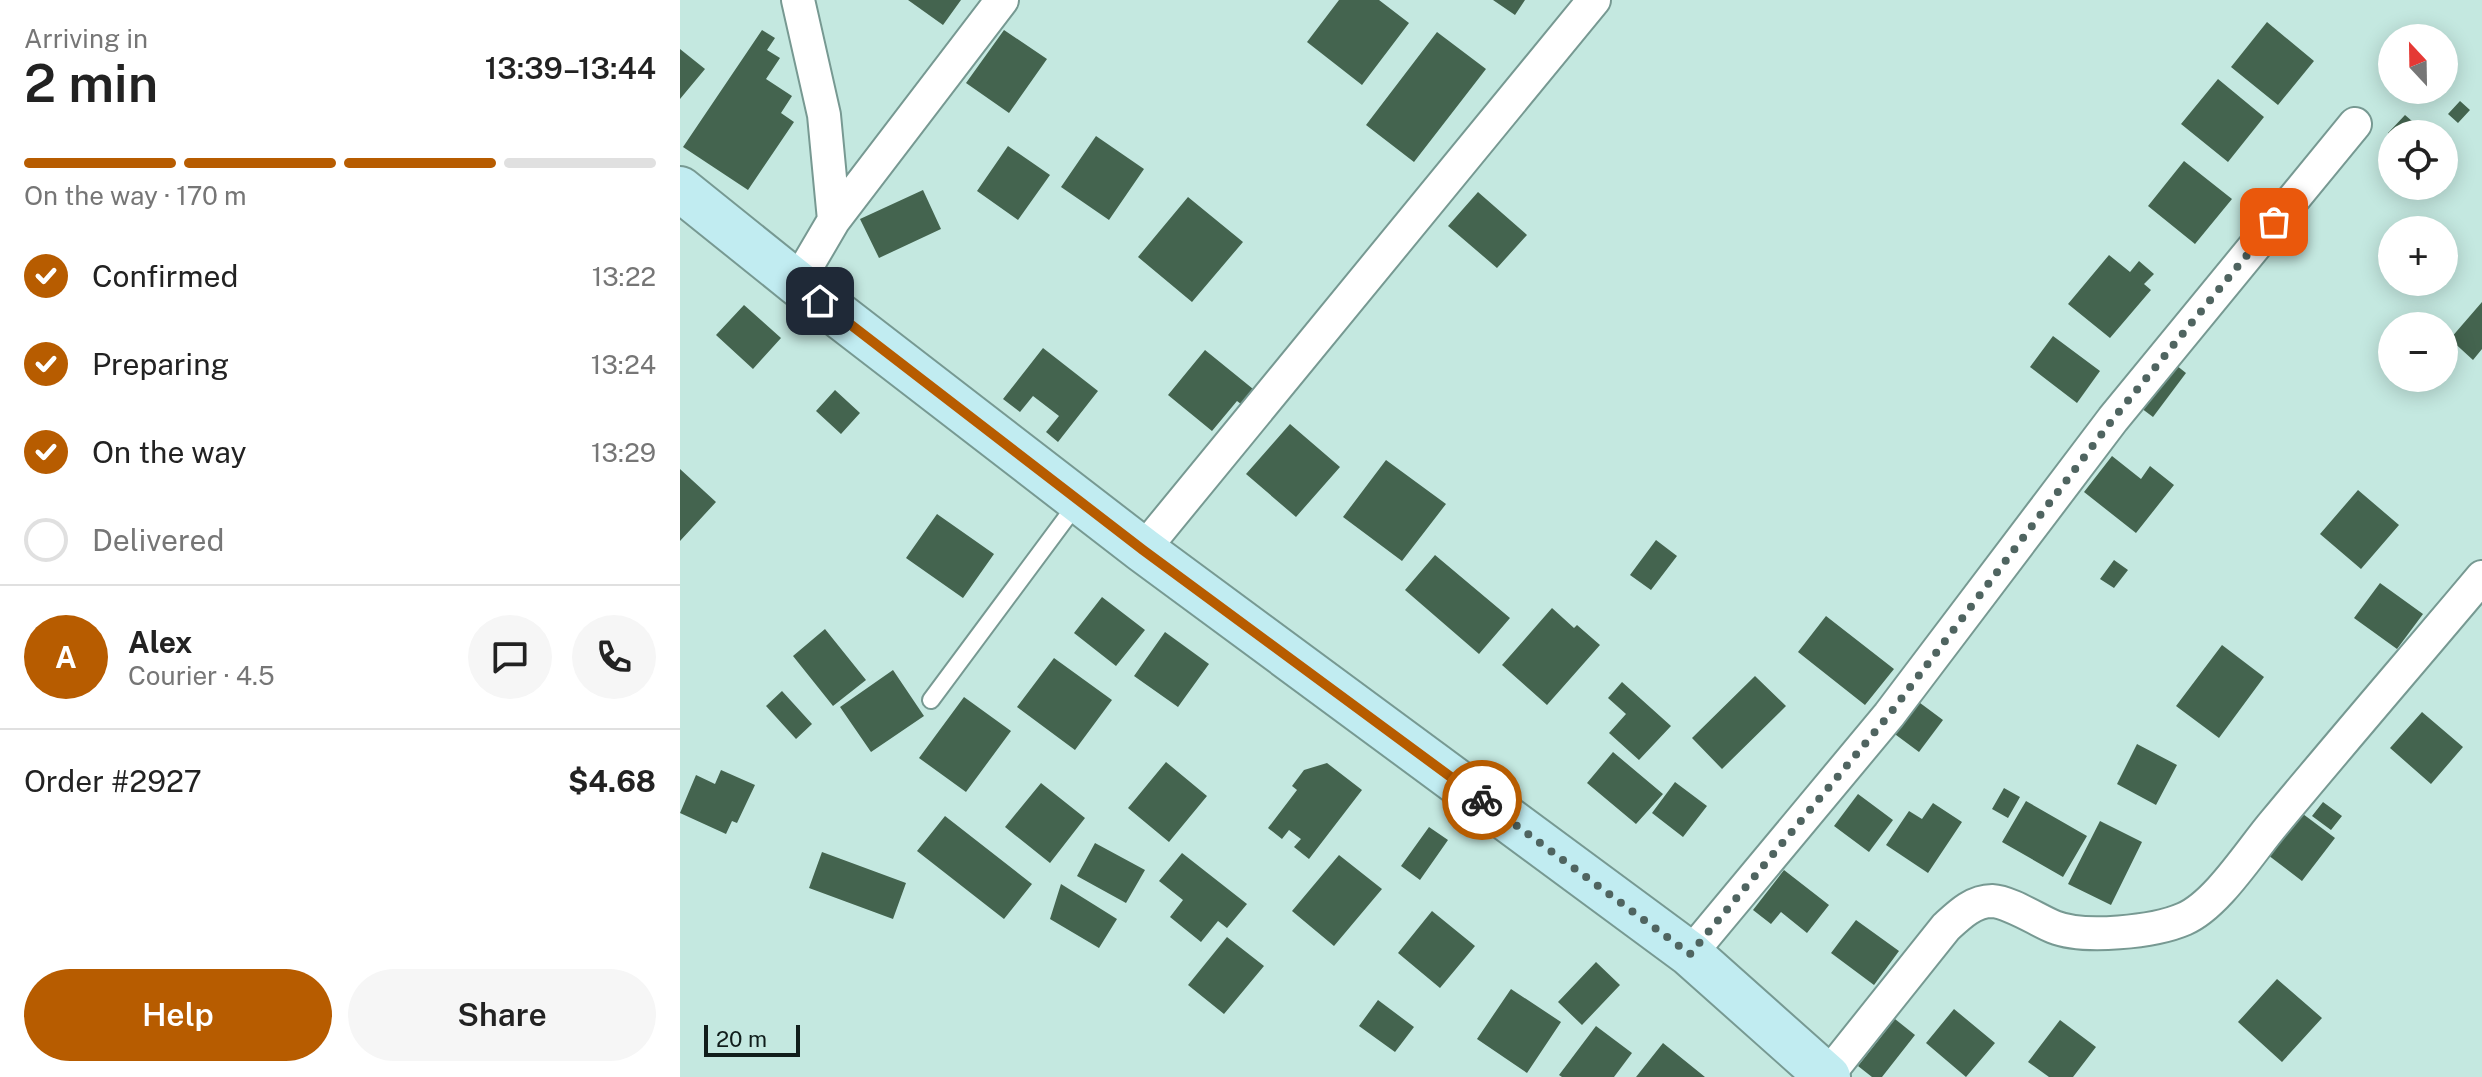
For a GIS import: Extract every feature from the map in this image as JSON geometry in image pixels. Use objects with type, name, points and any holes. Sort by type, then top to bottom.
[{"type":"main road","points":[[680,189],[1143,550],[1690,954],[1828,1076]]},
{"type":"street","points":[[798,0],[824,115],[834,220]]},
{"type":"street","points":[[797,283],[834,220],[1002,0]]},
{"type":"street","points":[[1143,550],[1594,0]]},
{"type":"street","points":[[1690,954],[1889,715],[2113,419],[2355,124]]},
{"type":"street","points":[[1828,1076],[1946,927],[1967,908],[1992,901],[2057,929],[2088,933],[2155,930],[2188,918],[2216,895],[2482,577]]},
{"type":"lane","points":[[931,700],[1079,501]]},
{"type":"building","points":[[908,0],[961,0],[943,25]]},
{"type":"building","points":[[1339,0],[1379,0],[1409,23],[1362,85],[1307,42]]},
{"type":"building","points":[[1493,0],[1525,0],[1515,15]]},
{"type":"building","points":[[2267,22],[2314,61],[2278,105],[2231,67]]},
{"type":"building","points":[[762,30],[775,38],[767,50],[780,58],[766,79],[792,96],[781,113],[794,122],[748,190],[683,147]]},
{"type":"building","points":[[1004,30],[1047,59],[1009,113],[966,83]]},
{"type":"building","points":[[1437,32],[1486,69],[1414,162],[1366,125]]},
{"type":"building","points":[[680,49],[705,69],[680,99]]},
{"type":"building","points":[[2218,79],[2264,117],[2228,162],[2181,124]]},
{"type":"building","points":[[2460,101],[2470,110],[2458,123],[2448,114]]},
{"type":"building","points":[[1096,136],[1144,169],[1109,220],[1061,187]]},
{"type":"building","points":[[1008,146],[1050,175],[1018,220],[977,191]]},
{"type":"building","points":[[2184,161],[2232,199],[2195,244],[2148,206]]},
{"type":"building","points":[[923,190],[941,229],[879,258],[860,219]]},
{"type":"building","points":[[1478,192],[1527,235],[1497,268],[1448,226]]},
{"type":"building","points":[[1188,197],[1243,242],[1192,302],[1138,257]]},
{"type":"building","points":[[2109,255],[2130,272],[2139,261],[2154,274],[2144,284],[2151,290],[2110,338],[2068,304]]},
{"type":"building","points":[[2482,302],[2482,349],[2473,360],[2458,346],[2458,330]]},
{"type":"building","points":[[744,305],[781,338],[753,369],[716,335]]},
{"type":"building","points":[[2053,336],[2100,371],[2077,403],[2030,367]]},
{"type":"building","points":[[1043,348],[1098,391],[1058,442],[1046,432],[1059,416],[1033,396],[1020,412],[1003,399]]},
{"type":"building","points":[[1205,350],[1258,393],[1246,408],[1237,401],[1212,431],[1168,395]]},
{"type":"building","points":[[2171,361],[2186,373],[2153,417],[2137,405]]},
{"type":"building","points":[[835,390],[860,413],[841,434],[816,411]]},
{"type":"building","points":[[1290,424],[1340,467],[1296,517],[1246,474]]},
{"type":"building","points":[[2112,456],[2141,479],[2150,466],[2174,485],[2136,533],[2084,492]]},
{"type":"building","points":[[1386,460],[1446,504],[1402,561],[1343,517]]},
{"type":"building","points":[[680,469],[716,502],[680,541]]},
{"type":"building","points":[[2358,490],[2399,525],[2361,569],[2320,534]]},
{"type":"building","points":[[937,514],[994,554],[963,598],[906,558]]},
{"type":"building","points":[[1656,540],[1677,556],[1651,590],[1630,575]]},
{"type":"building","points":[[1435,555],[1510,618],[1479,654],[1405,590]]},
{"type":"building","points":[[2114,560],[2128,570],[2114,588],[2100,579]]},
{"type":"building","points":[[2380,583],[2423,614],[2397,649],[2354,618]]},
{"type":"building","points":[[1102,597],[1145,630],[1116,666],[1074,633]]},
{"type":"building","points":[[1552,608],[1574,628],[1577,625],[1600,645],[1547,705],[1502,665]]},
{"type":"building","points":[[1826,616],[1894,669],[1865,705],[1798,652]]},
{"type":"building","points":[[825,629],[866,680],[833,706],[793,656]]},
{"type":"building","points":[[1165,632],[1209,664],[1178,707],[1134,676]]},
{"type":"building","points":[[2222,645],[2264,677],[2219,738],[2176,706]]},
{"type":"building","points":[[1054,658],[1112,700],[1075,750],[1017,707]]},
{"type":"building","points":[[893,670],[924,716],[871,752],[840,707]]},
{"type":"building","points":[[1755,676],[1786,706],[1722,769],[1692,738]]},
{"type":"building","points":[[1622,682],[1671,726],[1639,760],[1609,733],[1626,714],[1608,698]]},
{"type":"building","points":[[782,691],[812,724],[796,739],[766,706]]},
{"type":"building","points":[[1908,694],[1943,720],[1919,752],[1884,726]]},
{"type":"building","points":[[964,697],[1011,731],[966,792],[919,758]]},
{"type":"building","points":[[2422,712],[2463,747],[2431,784],[2390,748]]},
{"type":"building","points":[[2137,744],[2177,765],[2156,805],[2117,784]]},
{"type":"building","points":[[1613,752],[1663,794],[1636,824],[1587,783]]},
{"type":"building","points":[[1166,762],[1207,796],[1169,842],[1128,808]]},
{"type":"building","points":[[1327,763],[1362,790],[1309,859],[1294,847],[1301,839],[1289,830],[1282,839],[1268,828],[1297,790],[1292,786],[1304,770]]},
{"type":"building","points":[[721,770],[755,785],[737,823],[732,821],[726,834],[680,813],[696,775],[715,784]]},
{"type":"building","points":[[1675,782],[1707,806],[1683,837],[1652,813]]},
{"type":"building","points":[[1041,783],[1085,818],[1050,863],[1005,827]]},
{"type":"building","points":[[2004,788],[2020,797],[2008,818],[1992,809]]},
{"type":"building","points":[[1858,794],[1893,820],[1869,852],[1834,826]]},
{"type":"building","points":[[2026,801],[2087,836],[2063,877],[2002,842]]},
{"type":"building","points":[[2323,802],[2342,816],[2331,830],[2312,816]]},
{"type":"building","points":[[1933,803],[1962,822],[1928,873],[1886,845],[1909,811],[1922,819]]},
{"type":"building","points":[[2303,814],[2335,838],[2302,881],[2264,852],[2275,838],[2280,843]]},
{"type":"building","points":[[945,816],[1032,884],[1004,919],[917,851]]},
{"type":"building","points":[[2100,821],[2142,842],[2111,905],[2068,884]]},
{"type":"building","points":[[1429,827],[1448,840],[1420,880],[1401,866]]},
{"type":"building","points":[[1095,843],[1145,870],[1126,903],[1077,876]]},
{"type":"building","points":[[822,852],[906,883],[893,919],[809,888]]},
{"type":"building","points":[[1182,853],[1247,904],[1227,928],[1218,921],[1201,942],[1170,917],[1183,900],[1159,881]]},
{"type":"building","points":[[1339,855],[1382,889],[1334,946],[1292,911]]},
{"type":"building","points":[[1784,870],[1829,905],[1807,933],[1781,912],[1771,924],[1753,910]]},
{"type":"building","points":[[1061,884],[1117,919],[1099,948],[1050,919]]},
{"type":"building","points":[[1432,911],[1475,946],[1440,988],[1398,953]]},
{"type":"building","points":[[1856,920],[1899,951],[1874,985],[1831,953]]},
{"type":"building","points":[[1227,937],[1264,966],[1224,1014],[1188,985]]},
{"type":"building","points":[[1596,962],[1620,985],[1582,1025],[1558,1002]]},
{"type":"building","points":[[2277,979],[2322,1018],[2282,1062],[2238,1022]]},
{"type":"building","points":[[1511,989],[1561,1022],[1527,1073],[1477,1039]]},
{"type":"building","points":[[1378,1000],[1414,1027],[1395,1052],[1359,1026]]},
{"type":"building","points":[[1954,1009],[1995,1043],[1966,1077],[1926,1043]]},
{"type":"building","points":[[1895,1019],[1915,1035],[1882,1077],[1872,1077],[1858,1066]]},
{"type":"building","points":[[2060,1020],[2096,1047],[2073,1077],[2049,1077],[2028,1062]]},
{"type":"building","points":[[1596,1026],[1632,1053],[1614,1077],[1559,1075]]},
{"type":"building","points":[[1663,1043],[1705,1077],[1636,1077]]},
{"type":"way so far","points":[[1482,800],[1690,954],[1889,715],[2113,419],[2274,222]]},
{"type":"route","points":[[820,301],[1143,550],[1482,800]]}]
